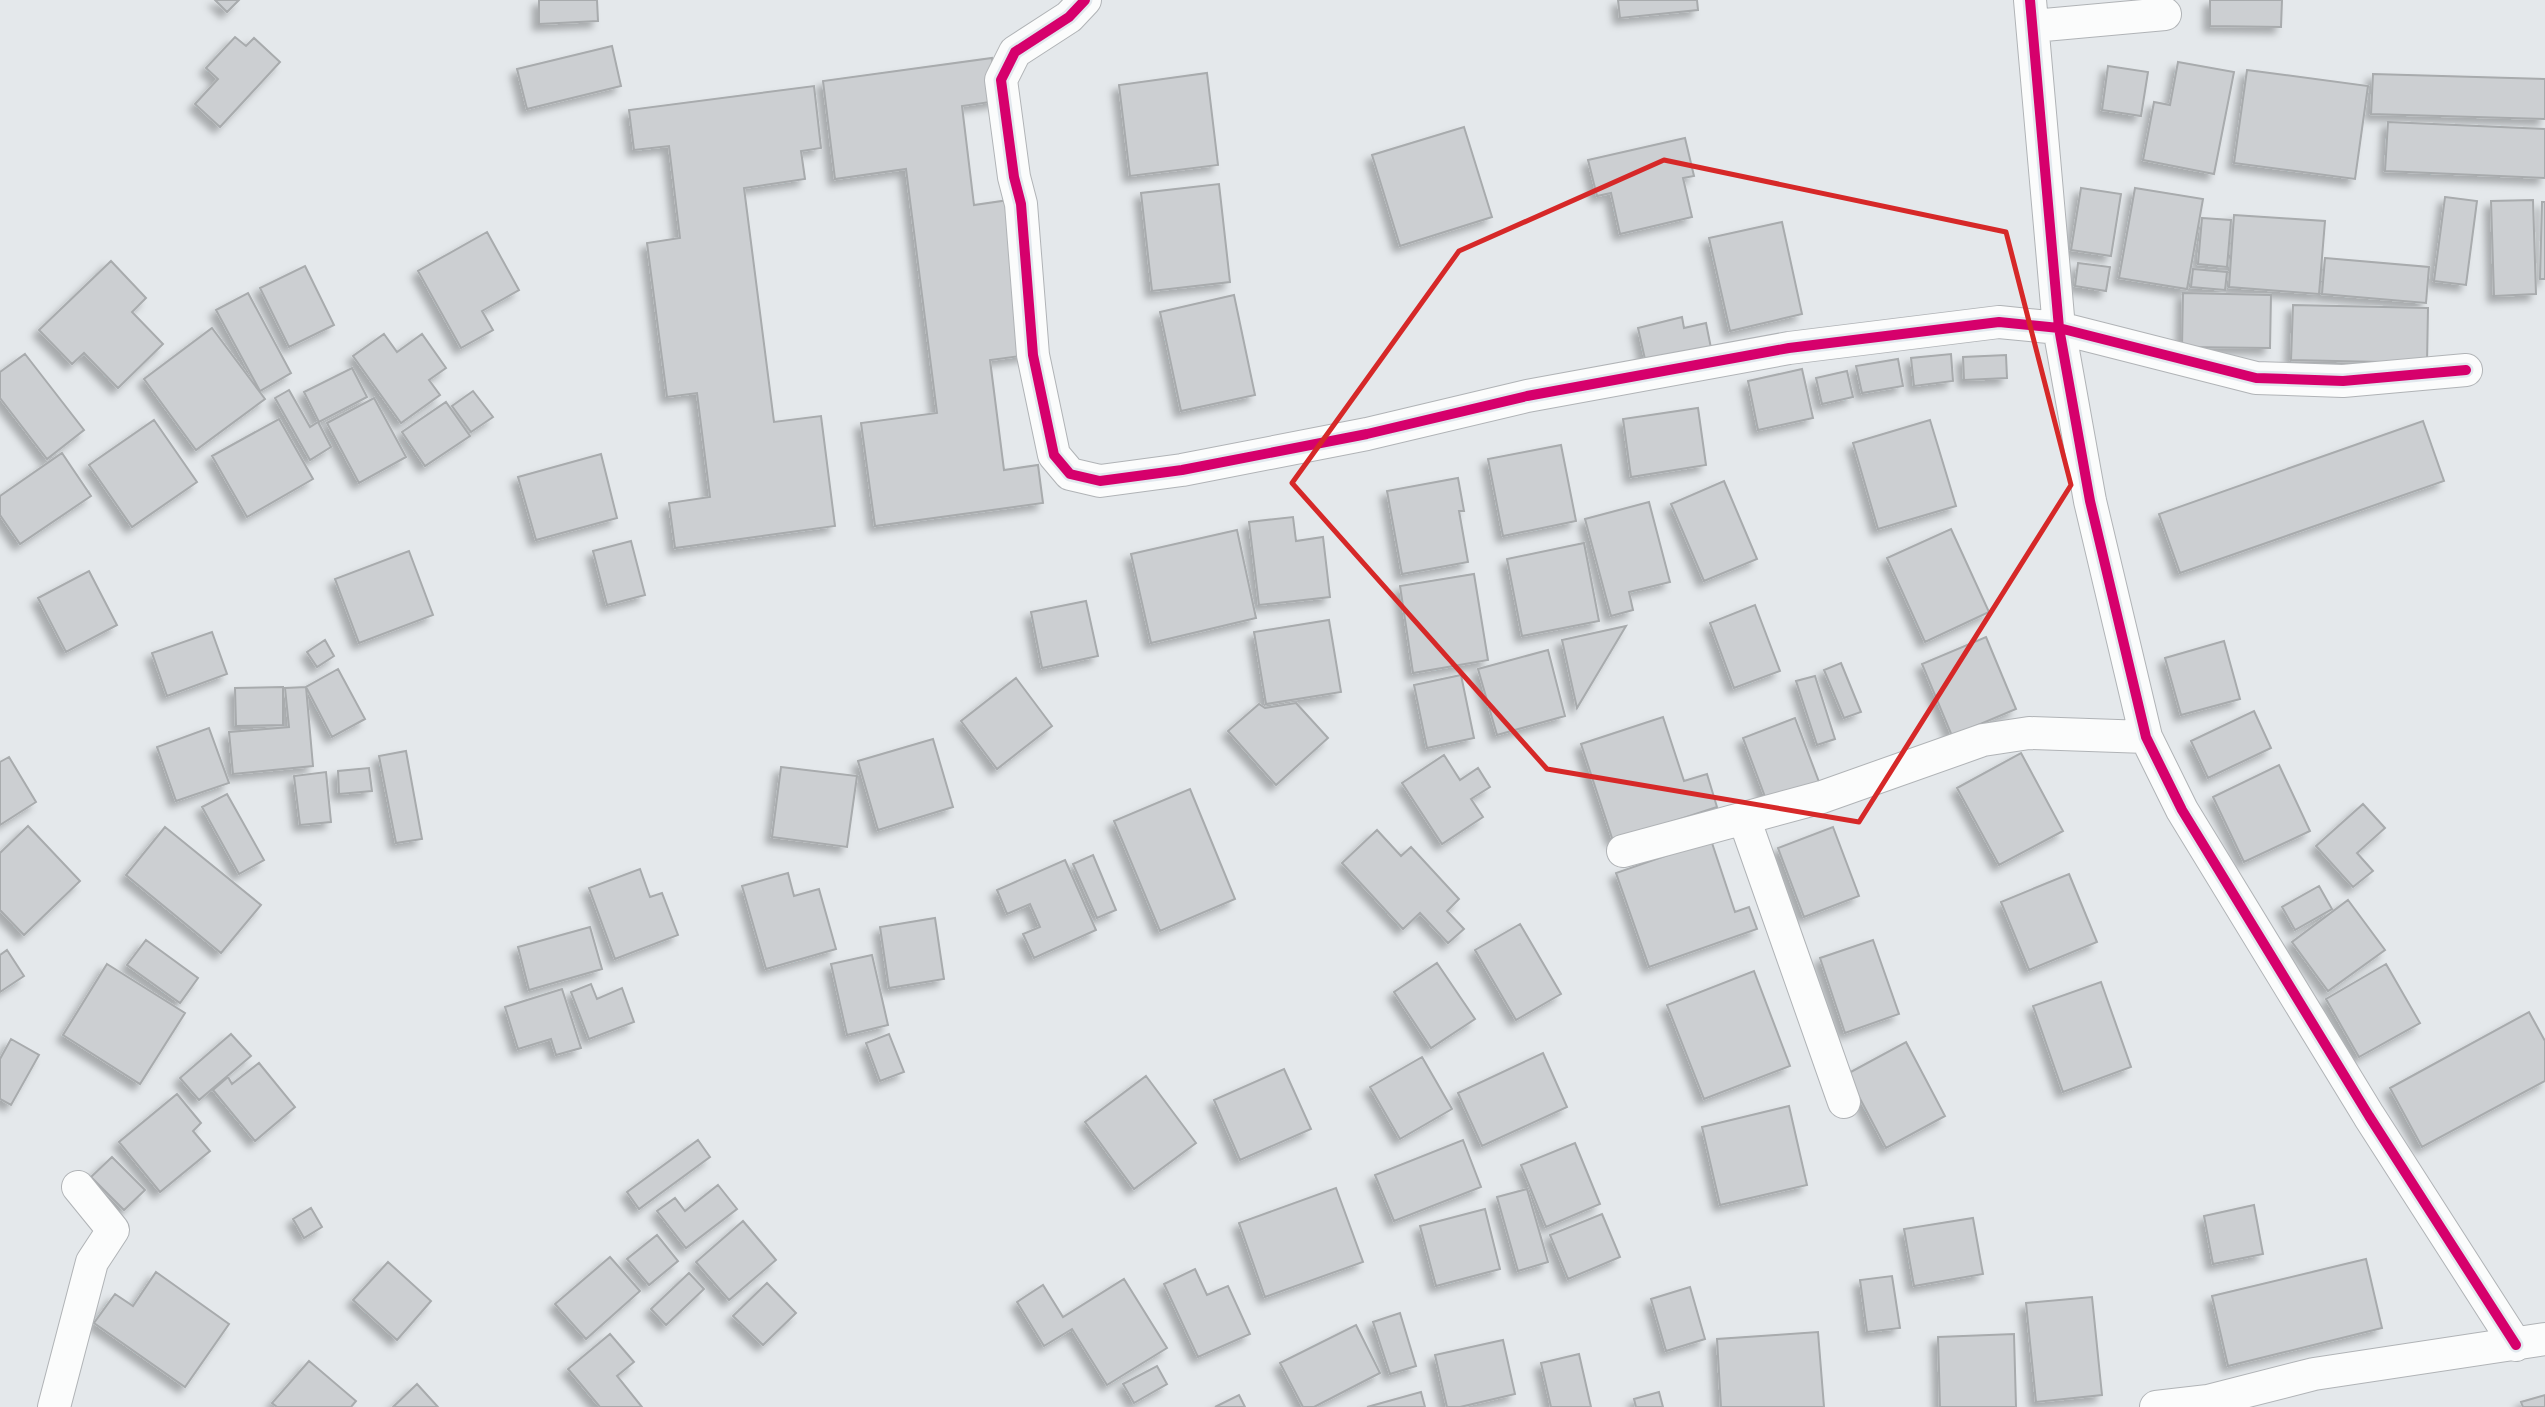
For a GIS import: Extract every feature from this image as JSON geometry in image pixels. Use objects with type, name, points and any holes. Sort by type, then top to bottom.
[{"type":"street","points":[[1085,0],[1069,17],[1015,52],[1001,80],[1012,164],[1021,204],[1033,355],[1054,455],[1070,474],[1100,481],[1182,470],[1367,434],[1527,396],[1789,348],[1999,322],[2059,328],[2256,378],[2343,381],[2466,370]]},
{"type":"street","points":[[2156,1407],[2208,1404],[2314,1374],[2530,1342],[2369,1116],[2182,810],[2146,737],[2090,501],[2059,328],[2032,13],[2165,14]]},
{"type":"street","points":[[1623,850],[1822,797],[1983,740],[2029,733],[2146,737]]},
{"type":"street","points":[[1744,818],[1844,1102]]},
{"type":"street","points":[[54,1407],[92,1262],[113,1230],[78,1186]]},
{"type":"highlighted area","points":[[1664,160],[2006,232],[2071,485],[1859,822],[1547,769],[1292,483],[1459,251]]},
{"type":"building","points":[[215,0],[239,0],[227,12]]},
{"type":"building","points":[[539,0],[597,0],[598,21],[539,24]]},
{"type":"building","points":[[1618,0],[1697,0],[1698,10],[1620,18]]},
{"type":"building","points":[[2210,0],[2282,0],[2281,27],[2210,26]]},
{"type":"building","points":[[235,37],[246,46],[254,38],[280,62],[220,127],[195,104],[218,79],[206,68]]},
{"type":"building","points":[[612,46],[621,86],[527,109],[517,69]]},
{"type":"building","points":[[992,58],[997,101],[962,106],[974,205],[1009,200],[1028,355],[990,360],[1004,470],[1038,465],[1043,503],[875,526],[861,423],[937,413],[906,169],[835,179],[823,81]]},
{"type":"building","points":[[2178,62],[2234,72],[2214,174],[2143,160],[2154,102],[2170,105]]},
{"type":"building","points":[[2108,66],[2148,72],[2141,116],[2102,110]]},
{"type":"building","points":[[2247,70],[2368,86],[2355,179],[2234,163]]},
{"type":"building","points":[[1207,73],[1218,165],[1130,176],[1119,85]]},
{"type":"building","points":[[2373,74],[2545,79],[2545,119],[2371,114]]},
{"type":"building","points":[[814,86],[821,148],[801,151],[805,179],[744,188],[774,422],[821,416],[835,526],[675,548],[669,503],[710,497],[697,393],[667,397],[647,243],[680,238],[669,146],[634,150],[629,110]]},
{"type":"building","points":[[2388,122],[2545,129],[2545,178],[2385,171]]},
{"type":"building","points":[[1464,127],[1492,217],[1400,246],[1372,155]]},
{"type":"building","points":[[1685,138],[1694,176],[1683,178],[1692,217],[1620,234],[1611,193],[1597,196],[1588,160]]},
{"type":"building","points":[[1219,184],[1230,282],[1152,291],[1141,193]]},
{"type":"building","points":[[2081,188],[2121,194],[2111,256],[2071,250]]},
{"type":"building","points":[[2135,188],[2203,199],[2187,289],[2119,278]]},
{"type":"building","points":[[2445,197],[2477,201],[2466,285],[2434,281]]},
{"type":"building","points":[[2533,200],[2536,294],[2494,296],[2491,201]]},
{"type":"building","points":[[2542,202],[2545,202],[2545,279],[2540,279]]},
{"type":"building","points":[[2234,215],[2325,221],[2319,294],[2229,287]]},
{"type":"building","points":[[2202,218],[2231,220],[2227,267],[2198,264]]},
{"type":"building","points":[[1782,222],[1802,314],[1730,331],[1709,238]]},
{"type":"building","points":[[487,232],[519,290],[482,311],[493,330],[461,348],[418,271]]},
{"type":"building","points":[[2325,258],[2429,267],[2426,303],[2322,294]]},
{"type":"building","points":[[111,261],[146,298],[132,312],[163,344],[118,388],[84,353],[72,364],[39,330]]},
{"type":"building","points":[[2078,263],[2110,267],[2106,291],[2075,286]]},
{"type":"building","points":[[305,266],[334,325],[289,347],[260,288]]},
{"type":"building","points":[[2193,269],[2227,272],[2225,290],[2191,287]]},
{"type":"building","points":[[248,293],[291,373],[260,391],[216,310]]},
{"type":"building","points":[[2183,293],[2271,295],[2270,348],[2182,347]]},
{"type":"building","points":[[1234,295],[1255,395],[1181,411],[1160,312]]},
{"type":"building","points":[[2293,305],[2428,308],[2427,363],[2291,360]]},
{"type":"building","points":[[1682,317],[1684,328],[1706,323],[1712,353],[1647,368],[1638,328]]},
{"type":"building","points":[[212,328],[265,399],[196,450],[144,379]]},
{"type":"building","points":[[384,334],[397,352],[422,334],[446,368],[429,380],[440,395],[401,423],[353,356]]},
{"type":"building","points":[[25,354],[84,430],[47,459],[0,398],[0,372]]},
{"type":"building","points":[[1951,354],[1953,381],[1914,386],[1911,358]]},
{"type":"building","points":[[2006,355],[2007,378],[1964,380],[1963,357]]},
{"type":"building","points":[[1898,359],[1903,386],[1862,393],[1856,366]]},
{"type":"building","points":[[352,368],[367,397],[319,422],[304,392]]},
{"type":"building","points":[[1802,369],[1813,418],[1758,430],[1748,381]]},
{"type":"building","points":[[1847,371],[1853,397],[1822,404],[1816,378]]},
{"type":"building","points":[[289,390],[310,427],[318,422],[331,447],[310,460],[275,398]]},
{"type":"building","points":[[473,391],[493,417],[471,432],[452,406]]},
{"type":"building","points":[[374,398],[406,457],[359,483],[327,423]]},
{"type":"building","points":[[446,402],[470,436],[425,466],[402,432]]},
{"type":"building","points":[[1698,408],[1706,465],[1631,477],[1623,419]]},
{"type":"building","points":[[279,419],[313,479],[247,517],[212,456]]},
{"type":"building","points":[[154,420],[197,482],[132,527],[89,465]]},
{"type":"building","points":[[1930,420],[1956,506],[1878,529],[1853,443]]},
{"type":"building","points":[[2423,421],[2444,481],[2180,573],[2159,514]]},
{"type":"building","points":[[1561,445],[1576,521],[1503,536],[1488,459]]},
{"type":"building","points":[[62,453],[91,496],[20,544],[0,515],[0,496]]},
{"type":"building","points":[[601,454],[617,518],[536,540],[518,477]]},
{"type":"building","points":[[1458,478],[1464,511],[1459,511],[1468,562],[1402,574],[1387,491]]},
{"type":"building","points":[[1724,481],[1757,559],[1704,581],[1671,504]]},
{"type":"building","points":[[1649,502],[1670,582],[1629,592],[1633,610],[1611,616],[1585,519]]},
{"type":"building","points":[[1293,517],[1296,541],[1323,537],[1330,597],[1259,605],[1249,522]]},
{"type":"building","points":[[1951,529],[1989,612],[1925,642],[1887,558]]},
{"type":"building","points":[[1237,530],[1256,618],[1151,643],[1131,554]]},
{"type":"building","points":[[631,541],[645,595],[607,605],[593,551]]},
{"type":"building","points":[[1584,543],[1599,621],[1522,636],[1507,559]]},
{"type":"building","points":[[409,551],[433,615],[359,643],[335,579]]},
{"type":"building","points":[[89,571],[117,625],[66,652],[38,598]]},
{"type":"building","points":[[1474,574],[1488,660],[1413,673],[1400,586]]},
{"type":"building","points":[[1086,601],[1098,656],[1042,668],[1031,612]]},
{"type":"building","points":[[1755,605],[1780,671],[1734,688],[1710,623]]},
{"type":"building","points":[[1329,620],[1341,692],[1266,704],[1254,632]]},
{"type":"building","points":[[1626,626],[1577,708],[1562,640]]},
{"type":"building","points":[[212,632],[227,674],[167,696],[152,653]]},
{"type":"building","points":[[1986,637],[2016,709],[1952,736],[1922,664]]},
{"type":"building","points":[[325,640],[334,656],[317,667],[307,652]]},
{"type":"building","points":[[2224,641],[2240,699],[2181,715],[2165,658]]},
{"type":"building","points":[[1548,650],[1565,716],[1497,735],[1478,669]]},
{"type":"building","points":[[1841,663],[1861,712],[1844,718],[1824,670]]},
{"type":"building","points":[[338,669],[365,719],[332,737],[306,687]]},
{"type":"building","points":[[1461,675],[1474,738],[1427,748],[1414,685]]},
{"type":"building","points":[[1815,676],[1835,739],[1817,745],[1796,681]]},
{"type":"building","points":[[1016,678],[1052,726],[997,769],[961,721]]},
{"type":"building","points":[[283,687],[283,725],[236,726],[235,688]]},
{"type":"building","points":[[306,687],[313,766],[233,774],[229,732],[289,727],[285,688]]},
{"type":"building","points":[[1296,703],[1328,738],[1276,785],[1228,731],[1259,704],[1265,708]]},
{"type":"building","points":[[2254,711],[2271,748],[2208,778],[2191,741]]},
{"type":"building","points":[[1663,717],[1684,781],[1707,774],[1717,807],[1613,841],[1581,744]]},
{"type":"building","points":[[1795,718],[1819,782],[1767,802],[1743,738]]},
{"type":"building","points":[[209,728],[229,783],[176,801],[157,747]]},
{"type":"building","points":[[933,739],[953,807],[878,830],[858,761]]},
{"type":"building","points":[[406,751],[422,839],[396,843],[379,756]]},
{"type":"building","points":[[2021,753],[2063,831],[1999,865],[1957,788]]},
{"type":"building","points":[[1444,755],[1460,780],[1478,768],[1490,787],[1471,799],[1483,817],[1442,844],[1402,783]]},
{"type":"building","points":[[9,757],[36,802],[0,825],[0,762]]},
{"type":"building","points":[[2279,765],[2310,831],[2244,862],[2213,797]]},
{"type":"building","points":[[781,767],[857,776],[847,847],[772,837]]},
{"type":"building","points":[[369,768],[372,791],[339,794],[338,771]]},
{"type":"building","points":[[326,772],[331,822],[300,825],[294,776]]},
{"type":"building","points":[[1190,789],[1235,899],[1160,931],[1114,821]]},
{"type":"building","points":[[227,794],[264,860],[239,874],[202,807]]},
{"type":"building","points":[[2363,804],[2385,828],[2357,853],[2373,871],[2353,887],[2316,846]]},
{"type":"building","points":[[28,826],[80,881],[24,935],[0,910],[0,853]]},
{"type":"building","points":[[165,827],[261,905],[221,953],[126,875]]},
{"type":"building","points":[[1833,827],[1859,896],[1804,917],[1778,848]]},
{"type":"building","points":[[1377,830],[1401,856],[1411,847],[1459,899],[1447,911],[1464,929],[1448,943],[1420,913],[1403,929],[1342,863]]},
{"type":"building","points":[[1711,840],[1735,912],[1749,907],[1757,929],[1649,967],[1616,873]]},
{"type":"building","points":[[1093,855],[1116,910],[1097,918],[1073,864]]},
{"type":"building","points":[[1065,860],[1096,930],[1034,958],[1023,934],[1040,927],[1030,904],[1007,914],[997,890]]},
{"type":"building","points":[[640,869],[650,897],[662,893],[678,935],[615,959],[589,888]]},
{"type":"building","points":[[788,873],[794,896],[819,889],[836,949],[766,969],[742,886]]},
{"type":"building","points":[[2069,874],[2097,942],[2029,970],[2001,902]]},
{"type":"building","points":[[2319,886],[2332,909],[2295,930],[2282,907]]},
{"type":"building","points":[[2348,900],[2385,950],[2328,991],[2292,942]]},
{"type":"building","points":[[935,918],[944,979],[889,988],[880,927]]},
{"type":"building","points":[[1520,924],[1561,994],[1516,1020],[1475,950]]},
{"type":"building","points":[[590,927],[602,969],[529,990],[518,947]]},
{"type":"building","points":[[146,940],[198,978],[180,1003],[127,965]]},
{"type":"building","points":[[1873,940],[1899,1014],[1845,1033],[1820,958]]},
{"type":"building","points":[[7,950],[24,976],[0,992],[0,955]]},
{"type":"building","points":[[872,955],[888,1025],[847,1035],[831,964]]},
{"type":"building","points":[[1437,963],[1475,1019],[1431,1048],[1394,992]]},
{"type":"building","points":[[107,964],[185,1013],[140,1084],[63,1035]]},
{"type":"building","points":[[2386,964],[2420,1023],[2359,1057],[2326,999]]},
{"type":"building","points":[[1754,971],[1790,1066],[1704,1099],[1667,1005]]},
{"type":"building","points":[[2101,982],[2131,1067],[2063,1092],[2033,1006]]},
{"type":"building","points":[[591,984],[597,999],[622,988],[634,1022],[589,1039],[571,992]]},
{"type":"building","points":[[562,989],[581,1048],[556,1055],[551,1039],[518,1049],[505,1007]]},
{"type":"building","points":[[2529,1012],[2545,1041],[2545,1081],[2422,1147],[2390,1088]]},
{"type":"building","points":[[231,1034],[251,1056],[199,1100],[180,1078]]},
{"type":"building","points":[[889,1034],[904,1072],[880,1081],[866,1043]]},
{"type":"building","points":[[11,1039],[39,1055],[11,1105],[0,1099],[0,1059]]},
{"type":"building","points":[[1906,1042],[1945,1116],[1886,1148],[1847,1074]]},
{"type":"building","points":[[1543,1053],[1567,1107],[1482,1146],[1458,1093]]},
{"type":"building","points":[[1422,1057],[1452,1109],[1400,1139],[1370,1087]]},
{"type":"building","points":[[259,1063],[295,1107],[255,1141],[213,1090],[228,1077],[232,1084]]},
{"type":"building","points":[[1284,1069],[1311,1129],[1240,1160],[1214,1100]]},
{"type":"building","points":[[1146,1076],[1196,1143],[1134,1189],[1085,1122]]},
{"type":"building","points":[[177,1094],[201,1123],[193,1131],[210,1151],[160,1192],[119,1142]]},
{"type":"building","points":[[1789,1106],[1807,1185],[1720,1205],[1702,1127]]},
{"type":"building","points":[[698,1140],[710,1157],[639,1209],[627,1192]]},
{"type":"building","points":[[1463,1140],[1481,1187],[1394,1221],[1375,1175]]},
{"type":"building","points":[[1575,1143],[1600,1204],[1546,1227],[1521,1165]]},
{"type":"building","points":[[112,1157],[145,1190],[124,1210],[91,1177]]},
{"type":"building","points":[[718,1185],[737,1209],[686,1248],[657,1211],[675,1198],[685,1211]]},
{"type":"building","points":[[1336,1188],[1363,1262],[1265,1297],[1239,1223]]},
{"type":"building","points":[[1527,1189],[1548,1262],[1518,1271],[1497,1197]]},
{"type":"building","points":[[2254,1205],[2263,1254],[2213,1264],[2204,1216]]},
{"type":"building","points":[[311,1208],[322,1227],[304,1238],[293,1219]]},
{"type":"building","points":[[1485,1209],[1500,1269],[1436,1286],[1420,1226]]},
{"type":"building","points":[[1602,1214],[1620,1257],[1568,1279],[1550,1235]]},
{"type":"building","points":[[1973,1218],[1983,1274],[1914,1286],[1904,1229]]},
{"type":"building","points":[[743,1221],[776,1260],[729,1300],[696,1262]]},
{"type":"building","points":[[657,1235],[678,1261],[649,1285],[627,1259]]},
{"type":"building","points":[[610,1257],[640,1291],[586,1339],[555,1304]]},
{"type":"building","points":[[2366,1259],[2382,1328],[2228,1366],[2212,1296]]},
{"type":"building","points":[[388,1262],[431,1301],[397,1340],[353,1300]]},
{"type":"building","points":[[1195,1269],[1207,1295],[1228,1286],[1250,1334],[1198,1357],[1164,1284]]},
{"type":"building","points":[[156,1272],[229,1324],[185,1387],[94,1323],[115,1294],[133,1306]]},
{"type":"building","points":[[689,1273],[704,1289],[666,1325],[651,1309]]},
{"type":"building","points":[[1892,1276],[1900,1328],[1867,1332],[1860,1280]]},
{"type":"building","points":[[1124,1279],[1167,1348],[1107,1385],[1072,1329],[1044,1346],[1017,1302],[1043,1285],[1063,1317]]},
{"type":"building","points":[[767,1283],[796,1313],[763,1345],[733,1316]]},
{"type":"building","points":[[1690,1287],[1705,1339],[1666,1351],[1651,1299]]},
{"type":"building","points":[[2092,1297],[2102,1395],[2036,1402],[2026,1303]]},
{"type":"building","points":[[1400,1313],[1416,1366],[1390,1374],[1373,1322]]},
{"type":"building","points":[[1356,1325],[1380,1373],[1314,1407],[1303,1407],[1280,1363]]},
{"type":"building","points":[[1818,1332],[1824,1407],[1721,1407],[1717,1339]]},
{"type":"building","points":[[610,1334],[634,1362],[617,1376],[642,1407],[600,1407],[568,1369]]},
{"type":"building","points":[[2014,1334],[2016,1407],[1940,1407],[1938,1337]]},
{"type":"building","points":[[1503,1340],[1515,1394],[1460,1407],[1447,1407],[1435,1355]]},
{"type":"building","points":[[1579,1354],[1591,1407],[1551,1407],[1541,1363]]},
{"type":"building","points":[[309,1361],[356,1401],[351,1407],[277,1407],[272,1403]]},
{"type":"building","points":[[1157,1366],[1167,1384],[1134,1403],[1123,1384]]},
{"type":"building","points":[[417,1384],[438,1407],[393,1407]]},
{"type":"building","points":[[1421,1392],[1425,1407],[1367,1407]]},
{"type":"building","points":[[1659,1392],[1663,1407],[1636,1407],[1634,1399]]},
{"type":"building","points":[[1239,1395],[1245,1407],[1215,1407]]},
{"type":"building","points":[[2545,1395],[2545,1407],[2523,1407],[2521,1402]]},
{"type":"cycle path","points":[[1085,0],[1069,17],[1015,52],[1001,80],[1014,177],[1021,204],[1033,355],[1054,455],[1070,474],[1100,481],[1182,470],[1367,434],[1527,396],[1789,348],[1999,322],[2059,328],[2256,378],[2343,381],[2466,370]]},
{"type":"cycle path","points":[[2030,0],[2059,328],[2090,501],[2146,737],[2182,810],[2369,1116],[2516,1345]]}]
